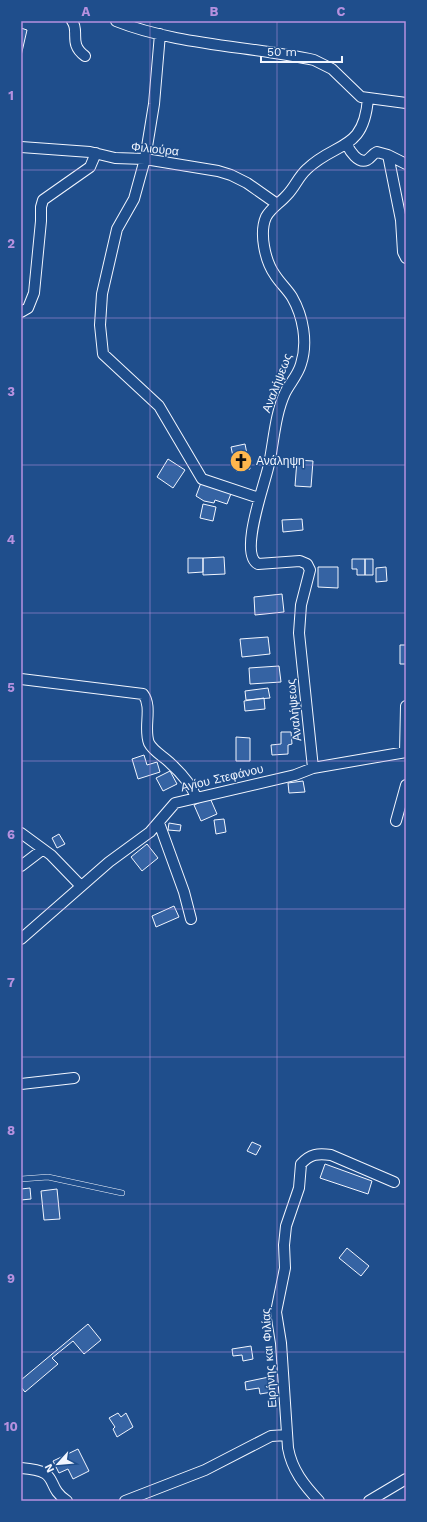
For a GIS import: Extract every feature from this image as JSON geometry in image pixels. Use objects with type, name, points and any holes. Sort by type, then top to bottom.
[{"type":"street","points":[[72,21],[74,24],[74,39],[79,52],[86,56]]},
{"type":"street","points":[[116,21],[160,34],[314,60],[332,69],[354,92],[361,96],[406,103]]},
{"type":"street","points":[[160,34],[154,104],[145,159],[134,199],[117,229],[106,272],[100,307],[103,354],[159,406],[202,479],[259,498]]},
{"type":"street","name":"Αναλήψεως","points":[[313,768],[299,633],[300,605],[310,570],[307,564],[300,560],[262,565],[254,562],[251,555],[252,533],[259,498],[269,464],[278,413],[285,393],[300,368],[303,350],[303,324],[300,313],[292,297],[274,274],[265,247],[264,233],[266,218],[277,204],[294,188],[299,177],[306,169],[347,145],[355,138],[361,125],[368,98]]},
{"type":"street","points":[[347,145],[354,155],[364,161],[377,152],[388,155],[406,164]]},
{"type":"street","name":"Φιλιούρα","points":[[21,147],[96,152],[115,158],[145,159],[218,171],[231,175],[277,204]]},
{"type":"street","points":[[21,312],[28,308],[34,293],[41,207],[43,200],[90,167],[96,152]]},
{"type":"street","points":[[388,155],[401,220],[403,252],[406,258]]},
{"type":"street","points":[[21,679],[143,694],[146,701],[150,744],[172,765],[191,787],[196,797]]},
{"type":"street","points":[[406,706],[406,752]]},
{"type":"street","name":"Αγίου Στεφάνου","points":[[21,939],[109,862],[150,832],[175,803],[295,775],[313,768],[406,752]]},
{"type":"street","points":[[396,821],[406,784]]},
{"type":"street","points":[[159,823],[184,892],[191,918]]},
{"type":"street","points":[[21,833],[42,850],[51,855],[81,886]]},
{"type":"street","points":[[21,866],[42,850]]},
{"type":"street","points":[[21,1084],[74,1078]]},
{"type":"street","name":"Ειρήνης και Φιλίας","points":[[319,1501],[302,1482],[296,1472],[289,1453],[281,1344],[276,1312],[285,1271],[284,1245],[286,1226],[299,1188],[301,1164],[313,1154],[321,1153],[331,1155],[394,1182]]},
{"type":"street","points":[[125,1501],[205,1470],[269,1436],[287,1435]]},
{"type":"street","points":[[21,1468],[38,1469],[44,1472],[66,1501]]},
{"type":"street","points":[[368,1501],[406,1480]]},
{"type":"lane","points":[[21,1179],[48,1177],[122,1193]]},
{"type":"building","points":[[21,28],[27,30],[21,56]]},
{"type":"building","points":[[245,444],[250,469],[236,471],[231,447]]},
{"type":"building","points":[[168,459],[185,470],[173,488],[157,477]]},
{"type":"building","points":[[297,460],[313,461],[311,487],[295,486]]},
{"type":"building","points":[[202,480],[232,491],[227,504],[215,500],[214,503],[204,501],[196,496]]},
{"type":"building","points":[[203,504],[216,507],[213,521],[200,518]]},
{"type":"building","points":[[302,519],[303,530],[283,532],[282,520]]},
{"type":"building","points":[[224,557],[225,574],[203,575],[203,558]]},
{"type":"building","points":[[188,558],[203,558],[203,572],[188,573]]},
{"type":"building","points":[[352,559],[365,559],[365,575],[357,575],[357,569],[352,569]]},
{"type":"building","points":[[365,559],[373,559],[373,575],[365,575]]},
{"type":"building","points":[[318,567],[338,567],[338,588],[318,587]]},
{"type":"building","points":[[386,567],[387,581],[376,582],[376,568]]},
{"type":"building","points":[[282,594],[284,612],[255,615],[254,597]]},
{"type":"building","points":[[268,637],[270,654],[242,657],[240,639]]},
{"type":"building","points":[[400,645],[406,645],[406,664],[400,664]]},
{"type":"building","points":[[279,666],[281,682],[250,684],[249,668]]},
{"type":"building","points":[[268,688],[270,698],[246,700],[245,691]]},
{"type":"building","points":[[264,698],[265,709],[245,711],[244,701]]},
{"type":"building","points":[[281,732],[291,732],[292,744],[288,745],[288,754],[272,755],[271,745],[281,744]]},
{"type":"building","points":[[236,737],[250,738],[250,761],[236,761]]},
{"type":"building","points":[[144,755],[147,765],[157,762],[160,772],[138,779],[132,759]]},
{"type":"building","points":[[170,771],[177,784],[163,791],[156,778]]},
{"type":"building","points":[[303,781],[305,792],[289,793],[288,783]]},
{"type":"building","points":[[210,798],[217,814],[201,821],[194,805]]},
{"type":"building","points":[[224,819],[226,832],[216,834],[214,820]]},
{"type":"building","points":[[169,823],[181,825],[180,831],[168,830]]},
{"type":"building","points":[[59,834],[65,844],[57,848],[52,838]]},
{"type":"building","points":[[147,844],[158,858],[142,871],[131,857]]},
{"type":"building","points":[[174,906],[179,917],[156,927],[152,916]]},
{"type":"building","points":[[252,1142],[261,1146],[256,1155],[247,1151]]},
{"type":"building","points":[[325,1164],[372,1181],[368,1194],[320,1178]]},
{"type":"building","points":[[30,1188],[31,1199],[21,1200],[21,1189]]},
{"type":"building","points":[[57,1189],[60,1219],[44,1220],[41,1191]]},
{"type":"building","points":[[347,1248],[369,1266],[361,1276],[339,1258]]},
{"type":"building","points":[[88,1324],[101,1340],[84,1354],[73,1341],[52,1358],[58,1364],[25,1392],[21,1387],[21,1380]]},
{"type":"building","points":[[251,1346],[253,1359],[243,1361],[242,1355],[233,1356],[232,1349]]},
{"type":"building","points":[[269,1377],[272,1392],[260,1394],[259,1388],[246,1390],[245,1382]]},
{"type":"building","points":[[118,1413],[121,1417],[126,1413],[133,1427],[117,1437],[113,1429],[115,1427],[109,1418]]},
{"type":"building","points":[[78,1449],[89,1471],[73,1479],[68,1469],[59,1473],[53,1461]]},
{"type":"place","name":"Ανάληψη","points":[[241,461]]}]
